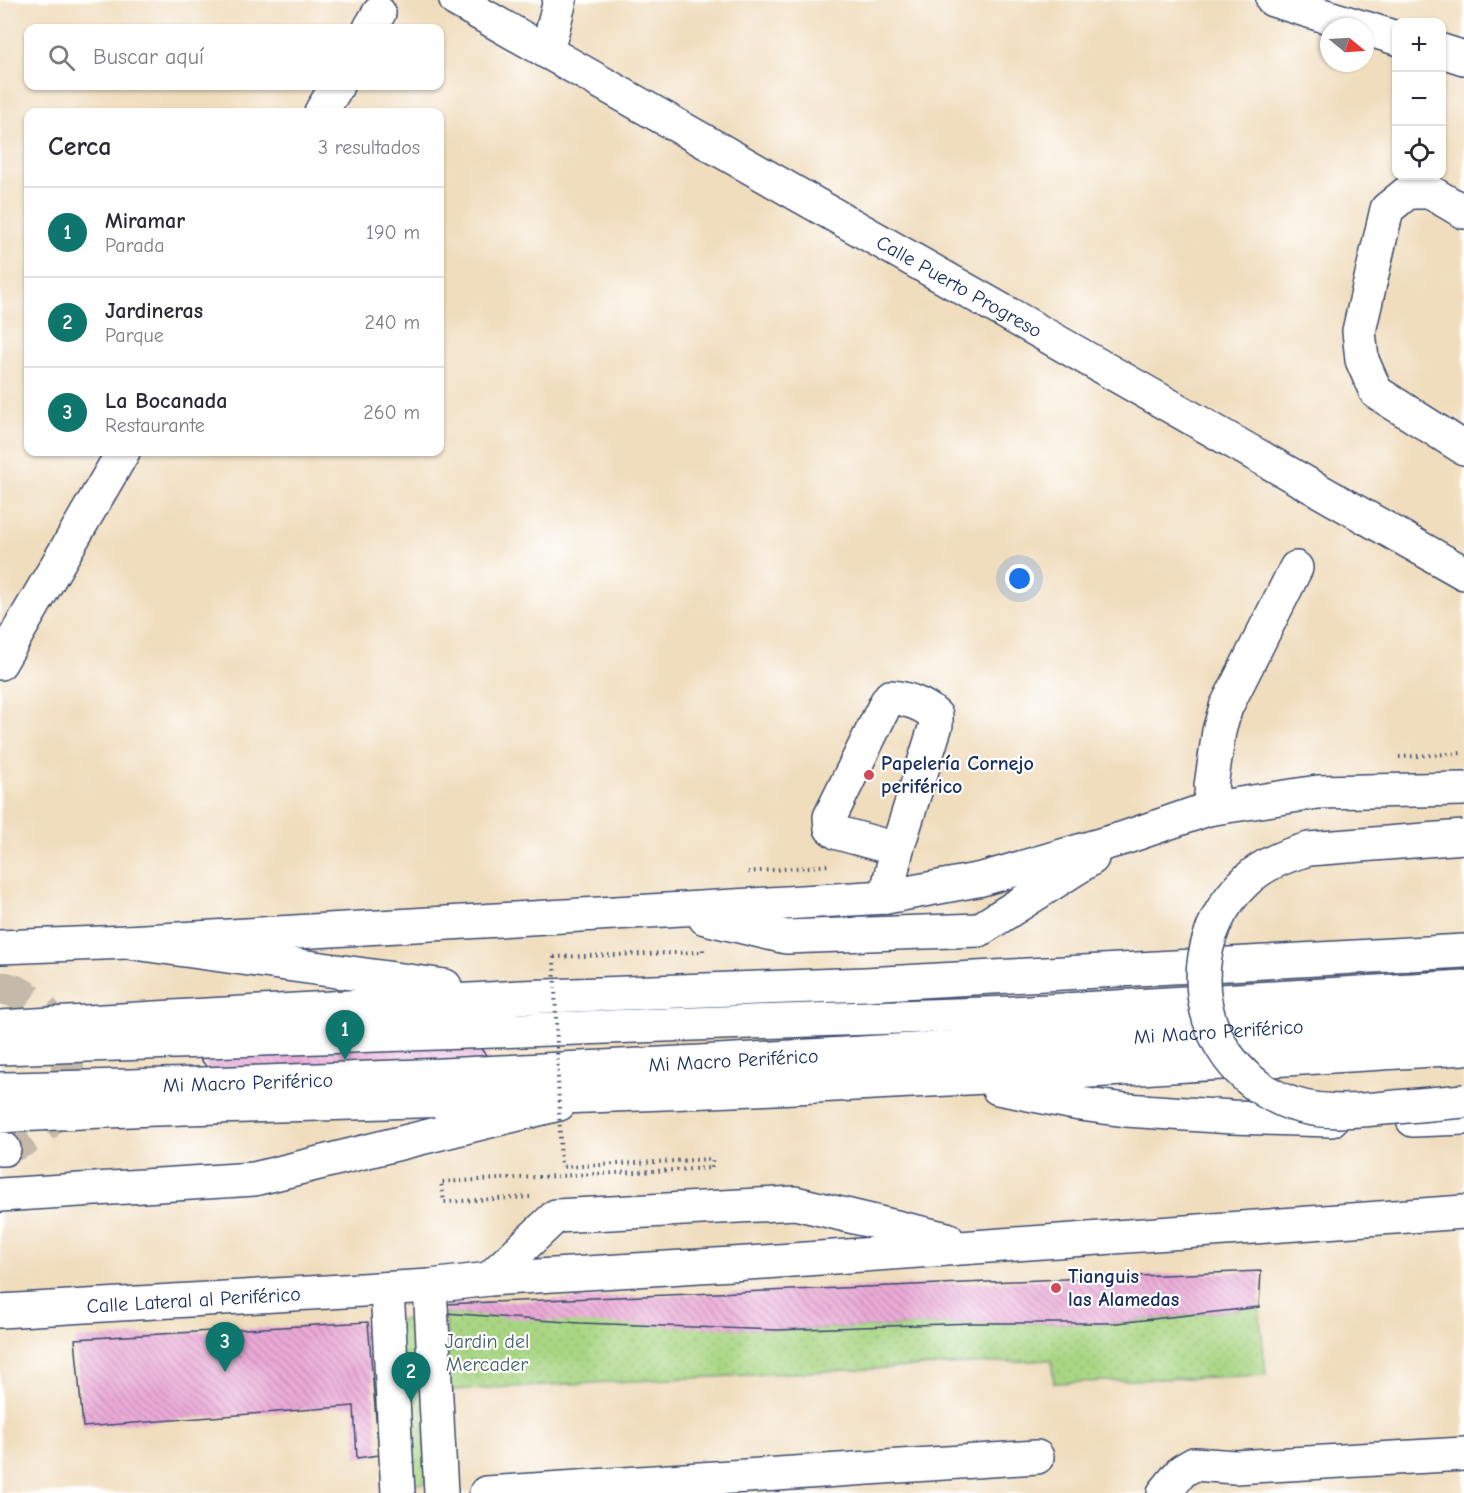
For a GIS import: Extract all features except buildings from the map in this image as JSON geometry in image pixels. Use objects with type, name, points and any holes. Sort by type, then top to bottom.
[{"type":"main road","name":"Calle Puerto Progreso","points":[[456,0],[1464,573]]},
{"type":"main road","points":[[547,52],[560,0]]},
{"type":"main road","points":[[1273,0],[1331,18]]},
{"type":"main road","points":[[1374,31],[1392,37]]},
{"type":"main road","points":[[1446,52],[1464,58]]},
{"type":"main road","points":[[323,108],[335,90]]},
{"type":"main road","points":[[1464,212],[1430,192],[1408,192],[1387,209],[1359,331],[1362,360],[1376,392],[1464,448]]},
{"type":"main road","points":[[0,663],[121,456]]},
{"type":"main road","points":[[1208,809],[1219,731],[1226,707],[1296,568]]},
{"type":"main road","points":[[5,939],[127,942],[886,897],[982,879],[1124,838],[1208,809],[1318,792],[1464,789]]},
{"type":"main road","points":[[1464,837],[1308,849],[1287,855],[1267,865],[1233,893],[1221,912],[1211,931],[1205,953],[1203,975],[1206,1008],[1217,1039],[1229,1058],[1244,1075],[1261,1089],[1281,1100],[1302,1107],[1343,1111],[1464,1101]]},
{"type":"main road","points":[[668,910],[786,937],[979,930],[1124,838]]},
{"type":"main road","points":[[886,897],[897,849]]},
{"type":"main road","points":[[127,942],[521,997]]},
{"type":"main road","points":[[0,1027],[521,997],[865,984],[1464,951]]},
{"type":"main road","name":"Mi Macro Periférico","points":[[0,1048],[1012,1013],[1464,987]]},
{"type":"main road","name":"Mi Macro Periférico","points":[[0,1089],[219,1084],[500,1072],[1464,1016]]},
{"type":"main road","points":[[0,1116],[92,1111],[590,1096],[955,1079],[1464,1048]]},
{"type":"main road","points":[[955,1079],[1080,1104],[1137,1111],[1292,1119],[1464,1118]]},
{"type":"main road","points":[[0,1195],[254,1179],[590,1096]]},
{"type":"main road","points":[[489,1280],[556,1216],[795,1203],[977,1247]]},
{"type":"main road","name":"Calle Lateral al Periférico","points":[[0,1311],[387,1289],[1464,1212]]},
{"type":"main road","points":[[430,1286],[441,1493]]},
{"type":"main road","points":[[387,1289],[398,1493]]},
{"type":"main road","points":[[1164,1493],[1182,1471],[1194,1464],[1235,1467],[1464,1454]]},
{"type":"main road","points":[[486,1493],[1037,1456]]},
{"type":"main road","points":[[1213,1493],[1235,1467]]},
{"type":"path","points":[[1389,757],[1464,756]]},
{"type":"path","points":[[1416,761],[1464,756]]},
{"type":"path","points":[[744,872],[837,867],[779,875]]},
{"type":"path","points":[[444,1202],[441,1182],[712,1168],[712,1159],[561,1167],[554,957]]},
{"type":"green space","name":"Jardin del Mercader","points":[[1259,1307],[1266,1375],[1054,1383],[1051,1360],[451,1390],[445,1313],[777,1330],[972,1323],[1117,1323]]},
{"type":"green space","points":[[418,1319],[427,1483],[405,1485],[395,1320]]},
{"type":"tunnel","points":[[0,988],[22,994],[46,1014],[63,1043],[67,1060],[64,1092],[47,1123],[33,1135],[4,1149]]},
{"type":"place","name":"Papelería Cornejo periférico","points":[[869,775]]},
{"type":"place","name":"Miramar","points":[[345,1060]]},
{"type":"place","name":"Tianguis las Alamedas","points":[[1056,1288]]},
{"type":"place","name":"La Bocanada","points":[[225,1372]]},
{"type":"place","name":"Jardineras","points":[[411,1402]]}]
